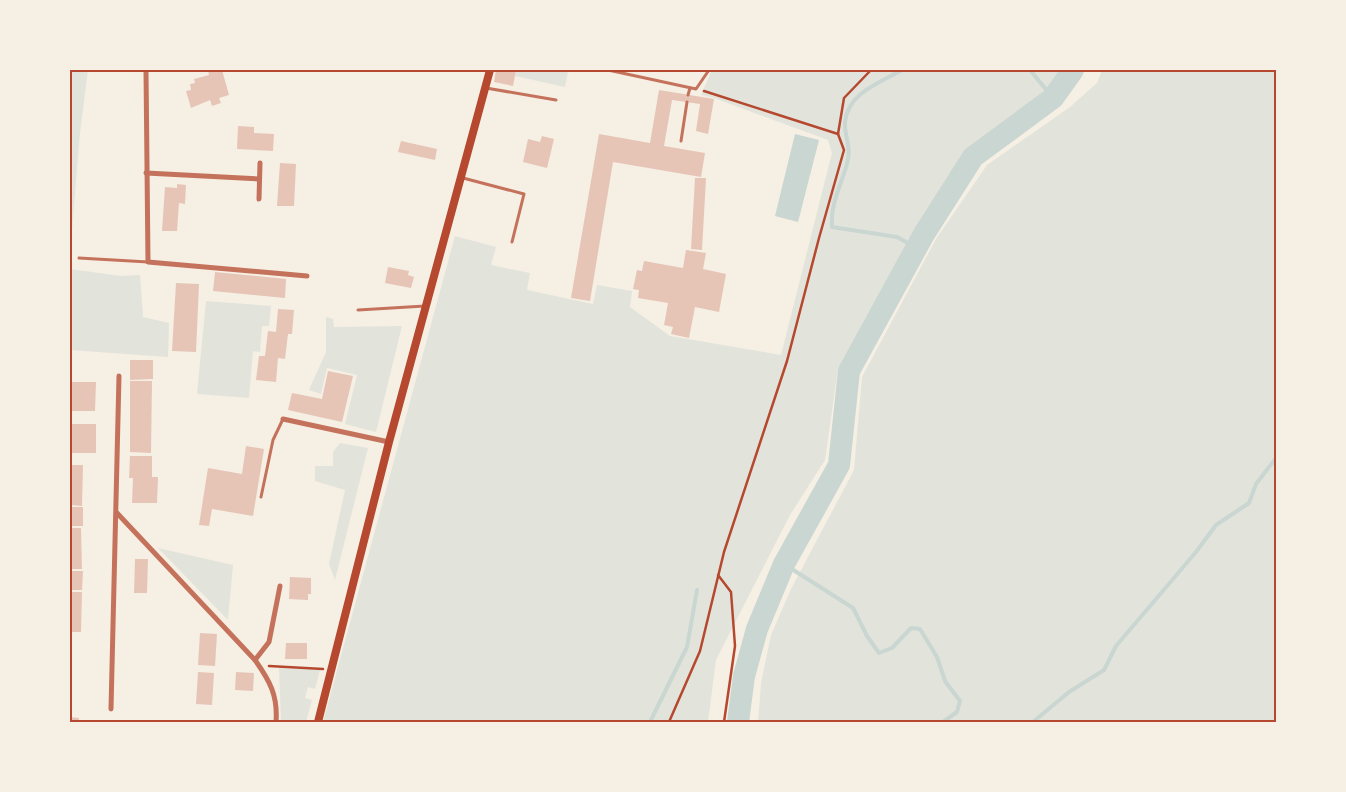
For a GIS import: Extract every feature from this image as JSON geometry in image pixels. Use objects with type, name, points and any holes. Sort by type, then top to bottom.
[{"type":"main road","points":[[318,722],[389,442],[490,70]]},
{"type":"street","points":[[146,70],[148,262],[307,276]]},
{"type":"street","points":[[258,199],[260,163]]},
{"type":"street","points":[[146,173],[259,179]]},
{"type":"street","points":[[111,709],[119,376]]},
{"type":"street","points":[[283,419],[389,442]]},
{"type":"street","points":[[117,513],[255,660],[270,681],[275,696],[276,722]]},
{"type":"street","points":[[255,660],[269,642],[280,586]]},
{"type":"lane","points":[[608,70],[696,89],[709,70]]},
{"type":"lane","points":[[485,88],[556,100]]},
{"type":"lane","points":[[688,95],[690,88]]},
{"type":"lane","points":[[681,141],[687,102]]},
{"type":"lane","points":[[462,178],[524,194],[512,242]]},
{"type":"lane","points":[[79,258],[148,262]]},
{"type":"lane","points":[[358,310],[427,305]]},
{"type":"lane","points":[[261,496],[273,440],[283,419]]},
{"type":"path","points":[[669,722],[700,650],[718,575],[788,362],[819,238],[844,150],[838,134],[844,98],[871,70]]},
{"type":"path","points":[[696,89],[838,134]]},
{"type":"path","points":[[718,575],[731,592],[735,646],[724,722]]},
{"type":"path","points":[[262,670],[266,665],[324,669]]},
{"type":"shaded area","points":[[72,70],[88,70],[80,133],[70,254],[70,86]]},
{"type":"shaded area","points":[[516,70],[568,71],[565,87],[515,76]]},
{"type":"shaded area","points":[[712,70],[1062,70],[1044,99],[972,146],[951,172],[916,228],[838,369],[825,460],[790,515],[716,660],[708,722],[323,722],[455,236],[496,247],[491,265],[530,273],[527,290],[593,304],[597,285],[632,291],[630,307],[670,336],[781,355],[832,153],[828,140],[714,98],[701,95]]},
{"type":"shaded area","points":[[1102,70],[1276,70],[1276,722],[758,722],[761,683],[771,635],[791,589],[854,470],[862,377],[936,239],[987,165],[1070,107],[1097,83]]},
{"type":"shaded area","points":[[795,134],[819,140],[798,222],[775,216]]},
{"type":"shaded area","points":[[70,269],[121,276],[140,275],[143,317],[169,323],[168,357],[70,350]]},
{"type":"shaded area","points":[[206,301],[271,306],[269,326],[262,326],[260,352],[253,351],[249,398],[197,394]]},
{"type":"shaded area","points":[[326,317],[333,319],[334,327],[402,326],[376,432],[345,424],[357,375],[327,368],[321,394],[309,390],[326,352]]},
{"type":"shaded area","points":[[340,443],[368,448],[335,580],[329,564],[345,490],[315,481],[315,466],[333,466],[333,452]]},
{"type":"shaded area","points":[[158,548],[233,565],[228,620]]},
{"type":"shaded area","points":[[279,668],[320,670],[315,689],[308,687],[305,698],[312,700],[306,722],[281,722]]},
{"type":"building","points":[[208,70],[222,70],[229,95],[219,98],[221,103],[212,106],[210,100],[191,108],[186,91],[191,90],[190,84],[195,83],[194,79],[209,75]]},
{"type":"building","points":[[496,70],[516,70],[513,86],[494,82]]},
{"type":"building","points":[[659,90],[714,99],[708,134],[696,131],[700,104],[672,100],[664,146],[705,153],[701,177],[613,162],[590,301],[571,298],[599,134],[650,143]]},
{"type":"building","points":[[238,126],[254,127],[254,133],[274,134],[273,151],[237,149]]},
{"type":"building","points":[[542,136],[554,139],[547,168],[523,162],[528,139],[540,142]]},
{"type":"building","points":[[401,141],[437,149],[435,160],[398,152]]},
{"type":"building","points":[[280,163],[296,164],[294,206],[277,206]]},
{"type":"building","points":[[695,178],[706,178],[702,250],[691,249]]},
{"type":"building","points":[[177,184],[186,185],[185,204],[179,203],[177,231],[162,231],[165,187],[177,188]]},
{"type":"building","points":[[686,250],[706,253],[703,269],[726,274],[719,312],[695,307],[689,338],[671,334],[673,327],[664,325],[668,303],[638,298],[639,290],[633,289],[637,270],[642,271],[644,261],[683,268]]},
{"type":"building","points":[[388,267],[409,271],[408,275],[414,277],[411,288],[385,283]]},
{"type":"building","points":[[215,272],[286,279],[285,298],[213,291]]},
{"type":"building","points":[[176,283],[199,284],[196,352],[172,351]]},
{"type":"building","points":[[278,309],[294,310],[292,334],[288,334],[285,359],[278,358],[276,382],[256,380],[259,356],[265,356],[268,331],[276,332]]},
{"type":"building","points":[[130,360],[153,360],[153,379],[130,380]]},
{"type":"building","points":[[328,371],[353,376],[342,422],[288,410],[292,393],[322,399]]},
{"type":"building","points":[[130,381],[152,381],[151,453],[130,452]]},
{"type":"building","points":[[71,382],[96,382],[95,411],[70,411]]},
{"type":"building","points":[[70,424],[96,424],[96,453],[70,453]]},
{"type":"building","points":[[246,446],[264,449],[253,516],[212,509],[209,526],[199,525],[208,468],[242,474]]},
{"type":"building","points":[[130,456],[152,456],[152,477],[158,477],[157,503],[132,503],[133,478],[129,478]]},
{"type":"building","points":[[70,465],[83,465],[82,506],[70,505]]},
{"type":"building","points":[[70,507],[83,507],[83,526],[70,526]]},
{"type":"building","points":[[70,528],[81,528],[82,569],[70,569]]},
{"type":"building","points":[[135,559],[148,559],[147,593],[134,593]]},
{"type":"building","points":[[70,571],[83,571],[82,590],[70,590]]},
{"type":"building","points":[[290,577],[311,578],[311,594],[308,594],[308,600],[289,599]]},
{"type":"building","points":[[70,592],[82,592],[81,632],[70,632]]},
{"type":"building","points":[[200,633],[217,634],[215,666],[198,665]]},
{"type":"building","points":[[286,643],[307,643],[307,659],[285,659]]},
{"type":"building","points":[[198,672],[214,673],[212,705],[196,704]]},
{"type":"building","points":[[236,672],[254,673],[253,691],[235,690]]},
{"type":"building","points":[[70,717],[79,718],[79,722],[70,722]]},
{"type":"waterway","points":[[902,70],[858,96],[847,112],[845,127],[848,158],[834,203],[832,227],[897,237],[917,248]]},
{"type":"waterway","points":[[1030,70],[1053,98]]},
{"type":"waterway","points":[[738,722],[744,676],[757,629],[784,564],[839,465],[849,371],[924,234],[973,157],[1053,98],[1073,70]]},
{"type":"waterway","points":[[1033,722],[1069,692],[1104,670],[1116,646],[1196,552],[1216,525],[1249,503],[1256,484],[1276,458]]},
{"type":"waterway","points":[[784,564],[853,608],[867,636],[879,653],[892,648],[911,628],[920,629],[937,657],[945,681],[960,701],[957,712],[943,722]]},
{"type":"waterway","points":[[650,722],[687,647],[697,590]]}]
